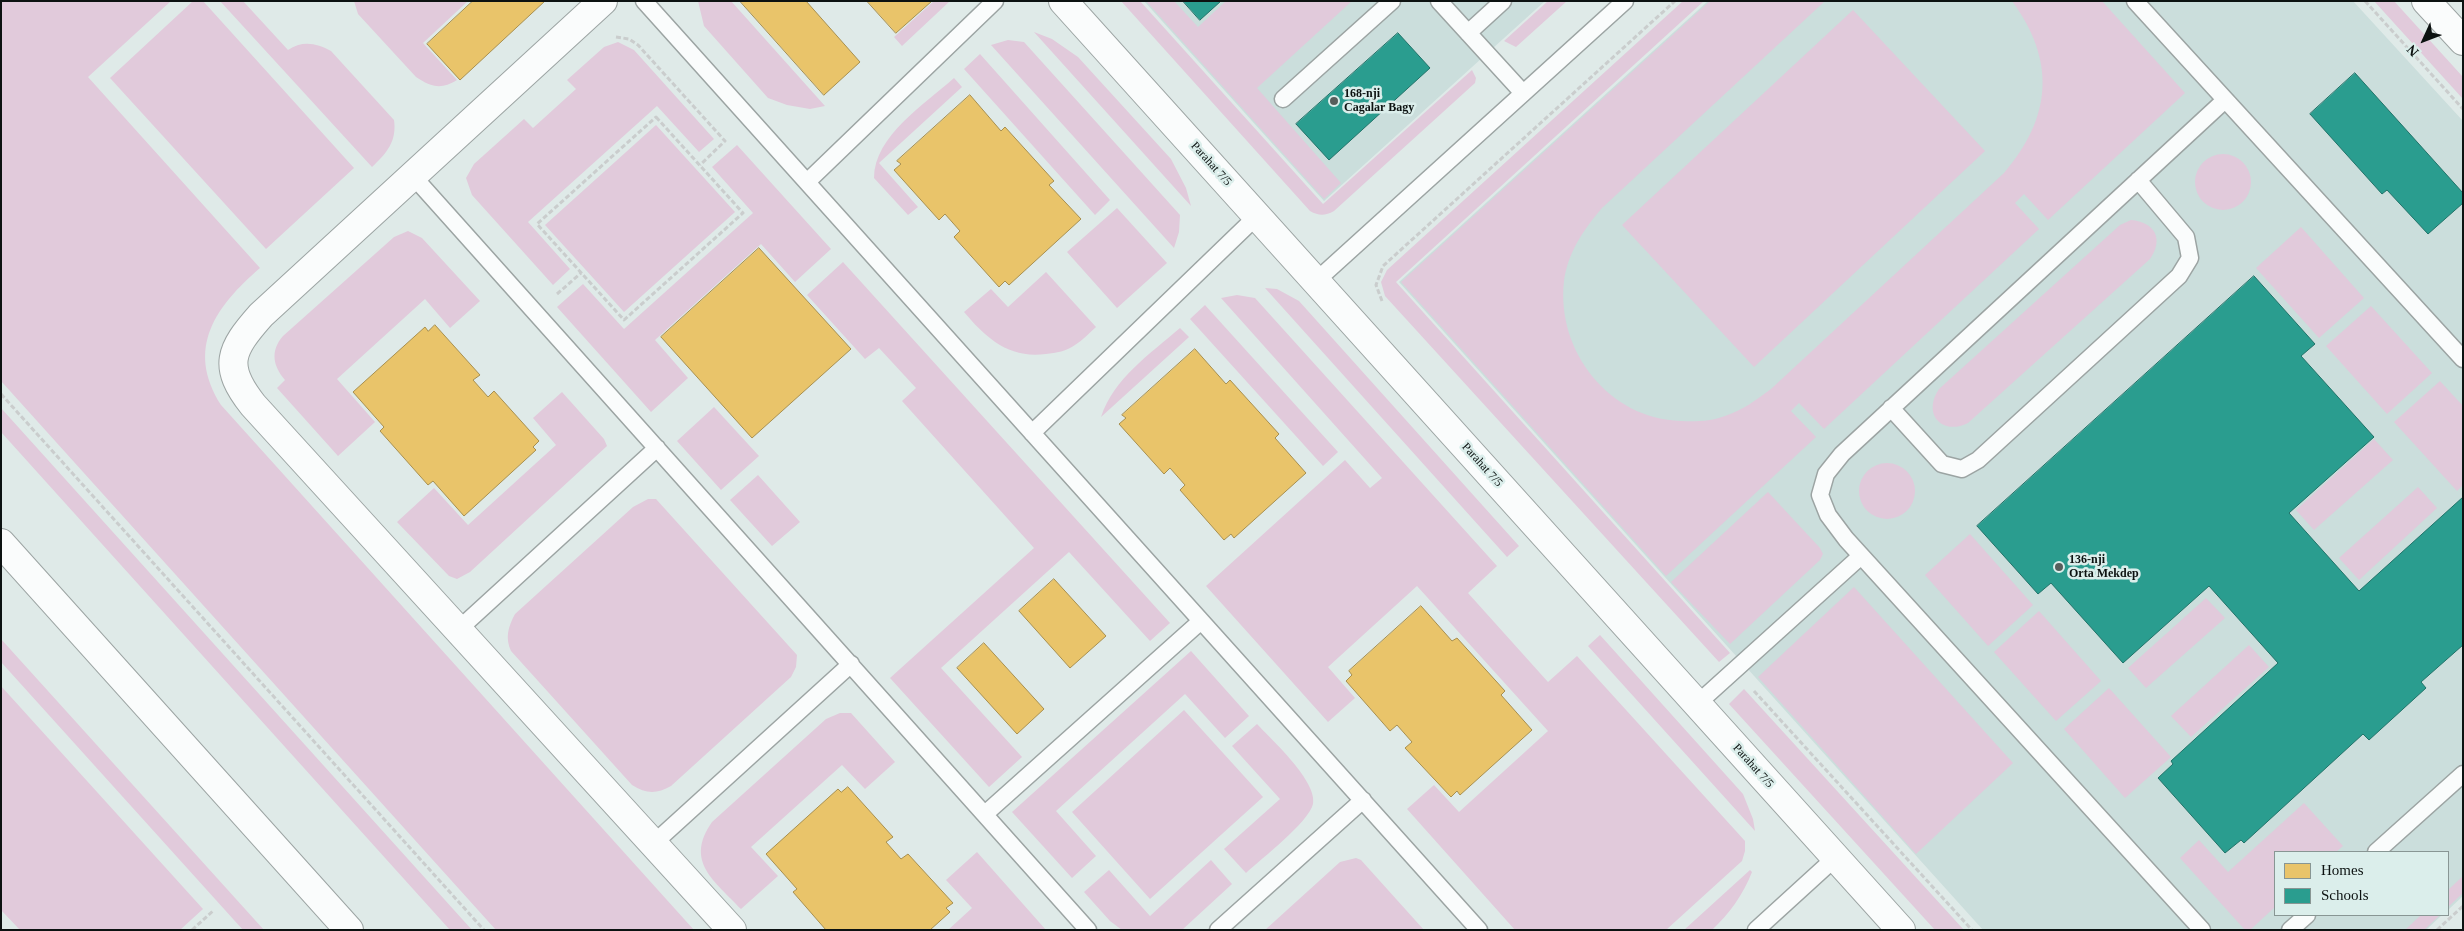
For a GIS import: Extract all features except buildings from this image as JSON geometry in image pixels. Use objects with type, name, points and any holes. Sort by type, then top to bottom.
[{"type":"street","points":[[603,1],[261,315],[237,344],[232,365],[239,387],[253,405],[732,930]]},
{"type":"street","name":"Parahat 7/5","points":[[1063,1],[1901,930]]},
{"type":"street","points":[[2426,1],[2463,41]]},
{"type":"street","points":[[1,543],[349,930]]},
{"type":"lane","points":[[644,1],[1480,930]]},
{"type":"lane","points":[[807,182],[995,1]]},
{"type":"lane","points":[[1283,99],[1392,1]]},
{"type":"lane","points":[[1439,1],[1523,93]]},
{"type":"lane","points":[[1468,33],[1503,1]]},
{"type":"lane","points":[[1316,281],[1625,1]]},
{"type":"lane","points":[[2135,1],[2463,359]]},
{"type":"lane","points":[[2202,930],[1861,556],[1828,515],[1820,495],[1826,474],[1842,454],[2225,100]]},
{"type":"lane","points":[[413,176],[1088,930]]},
{"type":"lane","points":[[1892,408],[1942,464],[1962,469],[1978,460],[2172,283],[2179,276],[2190,258],[2186,236],[2138,180]]},
{"type":"lane","points":[[1032,433],[1258,215]]},
{"type":"lane","points":[[458,630],[657,448]]},
{"type":"lane","points":[[1697,704],[1861,556]]},
{"type":"lane","points":[[985,814],[1202,621]]},
{"type":"lane","points":[[653,844],[851,664]]},
{"type":"lane","points":[[2377,851],[2459,784]]},
{"type":"lane","points":[[1218,930],[1363,800]]},
{"type":"lane","points":[[1756,930],[1835,858]]},
{"type":"lane","points":[[2290,930],[2306,916]]},
{"type":"path","points":[[1389,309],[1382,301],[1376,285],[1384,266],[1675,1]]},
{"type":"path","points":[[2365,1],[2463,109]]},
{"type":"path","points":[[609,38],[619,36],[638,45],[726,141],[700,165]]},
{"type":"path","points":[[656,117],[743,212],[624,320],[581,273],[537,224],[656,117]]},
{"type":"path","points":[[549,289],[555,296],[581,273]]},
{"type":"path","points":[[1,394],[484,930]]},
{"type":"path","points":[[1749,685],[1972,930]]},
{"type":"path","points":[[2436,930],[2463,906]]},
{"type":"path","points":[[192,930],[214,910]]},
{"type":"shaded area","points":[[1,1],[171,1],[88,77],[260,268],[230,297],[210,329],[206,347],[206,365],[211,384],[221,405],[694,930],[496,930],[1,381]]},
{"type":"shaded area","points":[[193,1],[203,1],[354,168],[266,249],[110,78]]},
{"type":"shaded area","points":[[220,1],[243,1],[288,50],[299,45],[310,44],[331,51],[394,120],[394,134],[390,146],[372,167]]},
{"type":"shaded area","points":[[354,1],[468,1],[423,43],[457,80],[446,85],[436,86],[416,77],[358,14]]},
{"type":"shaded area","points":[[698,1],[731,1],[825,106],[810,109],[787,105],[768,98],[704,26]]},
{"type":"shaded area","points":[[934,1],[950,1],[902,46],[894,37]]},
{"type":"shaded area","points":[[1121,1],[1140,1],[1323,204],[1472,70],[1476,78],[1475,83],[1334,211],[1325,215],[1319,215],[1310,211]]},
{"type":"shaded area","name":"168-nji Cagalar Bagy","points":[[1144,1],[1545,1],[1324,201]]},
{"type":"shaded area","points":[[1146,1],[1174,1],[1198,27],[1226,1],[1352,1],[1257,88],[1341,183],[1324,199]]},
{"type":"shaded area","points":[[1548,1],[1567,1],[1516,47],[1504,41]]},
{"type":"shaded area","points":[[1683,1],[1704,1],[1396,282],[1730,653],[1719,662],[1385,296],[1381,282],[1387,270]]},
{"type":"shaded area","name":"136-nji Orta Mekdep","points":[[1708,1],[2353,1],[2463,121],[2463,896],[2449,909],[2449,851],[2274,851],[2274,916],[2441,916],[2426,930],[1983,930],[1399,282]]},
{"type":"shaded area","points":[[1710,1],[1825,1],[1602,208],[1583,233],[1569,260],[1564,281],[1564,307],[1569,332],[1579,356],[1592,377],[1610,394],[1631,408],[1655,417],[1681,421],[1715,419],[1738,411],[1760,397],[1771,389],[2004,173],[2020,152],[2032,131],[2039,110],[2042,88],[2041,67],[2036,45],[2026,23],[2012,1],[2102,1],[2185,93],[2048,220],[2024,194],[2015,203],[2039,229],[1824,429],[1799,403],[1791,411],[1816,437],[1666,576],[1401,282]]},
{"type":"shaded area","points":[[2374,1],[2394,1],[2463,77],[2463,99]]},
{"type":"shaded area","points":[[1853,10],[1985,151],[1754,367],[1622,225]]},
{"type":"shaded area","points":[[1034,32],[1052,39],[1078,57],[1171,159],[1186,188],[1191,206]]},
{"type":"shaded area","points":[[1008,40],[1024,42],[1180,215],[1179,232],[1174,248],[991,45]]},
{"type":"shaded area","points":[[618,42],[634,50],[714,139],[699,152],[657,106],[528,222],[570,269],[553,285],[472,195],[466,178],[474,164],[524,119],[533,128],[576,89],[567,80],[604,47]]},
{"type":"shaded area","points":[[980,54],[1110,200],[1095,215],[964,69]]},
{"type":"shaded area","points":[[954,78],[962,87],[879,163],[918,207],[908,215],[874,178],[876,163],[882,148],[903,122]]},
{"type":"shaded area","points":[[656,125],[735,212],[624,312],[545,225]]},
{"type":"shaded area","points":[[737,145],[831,249],[795,282],[761,244],[655,340],[688,378],[651,412],[557,307],[583,284],[624,329],[753,213],[712,167]]},
{"type":"shaded area","points":[[2223,154],[2234,156],[2243,162],[2249,171],[2251,182],[2249,193],[2243,202],[2234,208],[2223,210],[2212,208],[2203,202],[2197,193],[2195,182],[2197,171],[2203,162],[2212,156]]},
{"type":"shaded area","points":[[1117,208],[1167,263],[1117,308],[1067,252]]},
{"type":"shaded area","points":[[2131,220],[2146,224],[2155,233],[2156,245],[2150,259],[1968,423],[1950,427],[1943,425],[1937,420],[1933,407],[1934,398],[1939,389],[2120,225]]},
{"type":"shaded area","points":[[2301,227],[2364,298],[2319,338],[2256,268]]},
{"type":"shaded area","points":[[408,231],[422,238],[480,301],[450,328],[425,299],[337,379],[375,422],[338,456],[277,388],[285,380],[276,364],[276,347],[283,336],[394,237]]},
{"type":"shaded area","points":[[843,262],[1170,623],[1150,641],[1069,552],[941,668],[1022,757],[989,787],[890,678],[1034,548],[902,401],[916,388],[879,348],[865,359],[807,295]]},
{"type":"shaded area","points":[[1046,272],[1096,327],[1081,341],[1068,349],[1054,353],[1033,355],[1010,350],[990,338],[964,312],[991,289],[1008,307]]},
{"type":"shaded area","points":[[1265,288],[1277,289],[1299,301],[1519,546],[1507,557]]},
{"type":"shaded area","points":[[1237,295],[1255,298],[1497,566],[1468,593],[1548,682],[1577,656],[1745,841],[1742,861],[1666,930],[1515,930],[1407,809],[1434,785],[1459,812],[1548,731],[1417,586],[1328,667],[1355,698],[1328,722],[1206,586],[1345,460],[1370,488],[1382,478],[1221,298]]},
{"type":"shaded area","points":[[1205,305],[1338,452],[1323,466],[1190,319]]},
{"type":"shaded area","points":[[2371,306],[2432,373],[2387,414],[2326,346]]},
{"type":"shaded area","points":[[1180,328],[1189,337],[1101,417],[1107,403],[1124,379],[1145,357]]},
{"type":"shaded area","points":[[2440,381],[2463,406],[2463,485],[2457,491],[2394,422]]},
{"type":"shaded area","points":[[562,392],[604,439],[607,446],[470,572],[457,579],[449,576],[397,522],[434,488],[468,525],[556,445],[533,418]]},
{"type":"shaded area","points":[[714,407],[759,456],[721,490],[677,441]]},
{"type":"shaded area","points":[[1,408],[472,930],[450,930],[1,432]]},
{"type":"shaded area","points":[[2374,439],[2393,460],[2314,530],[2296,510]]},
{"type":"shaded area","points":[[1887,463],[1898,465],[1907,471],[1913,480],[1915,491],[1913,502],[1907,511],[1898,517],[1887,519],[1876,517],[1867,511],[1861,502],[1859,491],[1861,480],[1867,471],[1876,465]]},
{"type":"shaded area","points":[[758,475],[800,522],[772,546],[730,500]]},
{"type":"shaded area","points":[[2418,487],[2437,508],[2359,580],[2339,558]]},
{"type":"shaded area","points":[[1768,492],[1820,548],[1823,554],[1820,560],[1730,644],[1671,582]]},
{"type":"shaded area","points":[[648,499],[656,499],[797,655],[796,667],[791,677],[671,786],[656,792],[642,790],[632,785],[511,651],[508,637],[509,628],[515,614],[633,507]]},
{"type":"shaded area","points":[[1970,534],[2033,605],[1988,646],[1925,575]]},
{"type":"shaded area","points":[[1854,587],[2013,763],[1916,854],[1758,677]]},
{"type":"shaded area","points":[[2206,598],[2225,618],[2146,688],[2128,668]]},
{"type":"shaded area","points":[[2039,611],[2101,681],[2056,721],[1994,652]]},
{"type":"shaded area","points":[[1600,635],[1743,794],[1753,819],[1755,831],[1588,646]]},
{"type":"shaded area","points":[[1,639],[264,930],[243,930],[1,662]]},
{"type":"shaded area","points":[[2249,645],[2269,667],[2191,737],[2171,716]]},
{"type":"shaded area","points":[[1191,651],[1249,716],[1225,738],[1185,694],[1056,811],[1096,856],[1072,878],[1012,812]]},
{"type":"shaded area","points":[[1,686],[203,909],[180,930],[20,930],[1,910]]},
{"type":"shaded area","points":[[2109,688],[2171,757],[2125,798],[2064,729]]},
{"type":"shaded area","points":[[1744,689],[1964,930],[1935,930],[1729,704]]},
{"type":"shaded area","points":[[1184,710],[1263,797],[1150,899],[1072,812]]},
{"type":"shaded area","points":[[840,713],[851,713],[895,762],[865,789],[842,765],[751,847],[778,876],[741,909],[706,870],[702,860],[701,849],[704,836],[712,822],[826,719]]},
{"type":"shaded area","points":[[1257,724],[1301,773],[1313,795],[1313,804],[1310,812],[1294,830],[1246,873],[1224,849],[1280,799],[1232,746]]},
{"type":"shaded area","points":[[2304,803],[2343,846],[2337,851],[2274,851],[2274,908],[2250,930],[2245,930],[2180,858],[2199,840],[2228,872]]},
{"type":"shaded area","points":[[977,852],[1046,930],[948,930],[972,908],[946,880]]},
{"type":"shaded area","points":[[1356,858],[1361,860],[1424,930],[1265,930],[1340,862]]},
{"type":"shaded area","points":[[1211,860],[1232,884],[1182,930],[1122,930],[1110,921],[1084,892],[1109,870],[1150,916]]},
{"type":"shaded area","points":[[1750,870],[1752,872],[1740,896],[1730,911],[1712,930],[1684,930]]},
{"type":"shaded area","points":[[2463,876],[2463,893],[2449,906],[2449,889]]},
{"type":"shaded area","points":[[2420,916],[2439,916],[2424,930],[2405,930]]},
{"type":"place","name":"168-nji Cagalar Bagy","points":[[1334,101]]},
{"type":"place","name":"136-nji Orta Mekdep","points":[[2059,567]]}]
